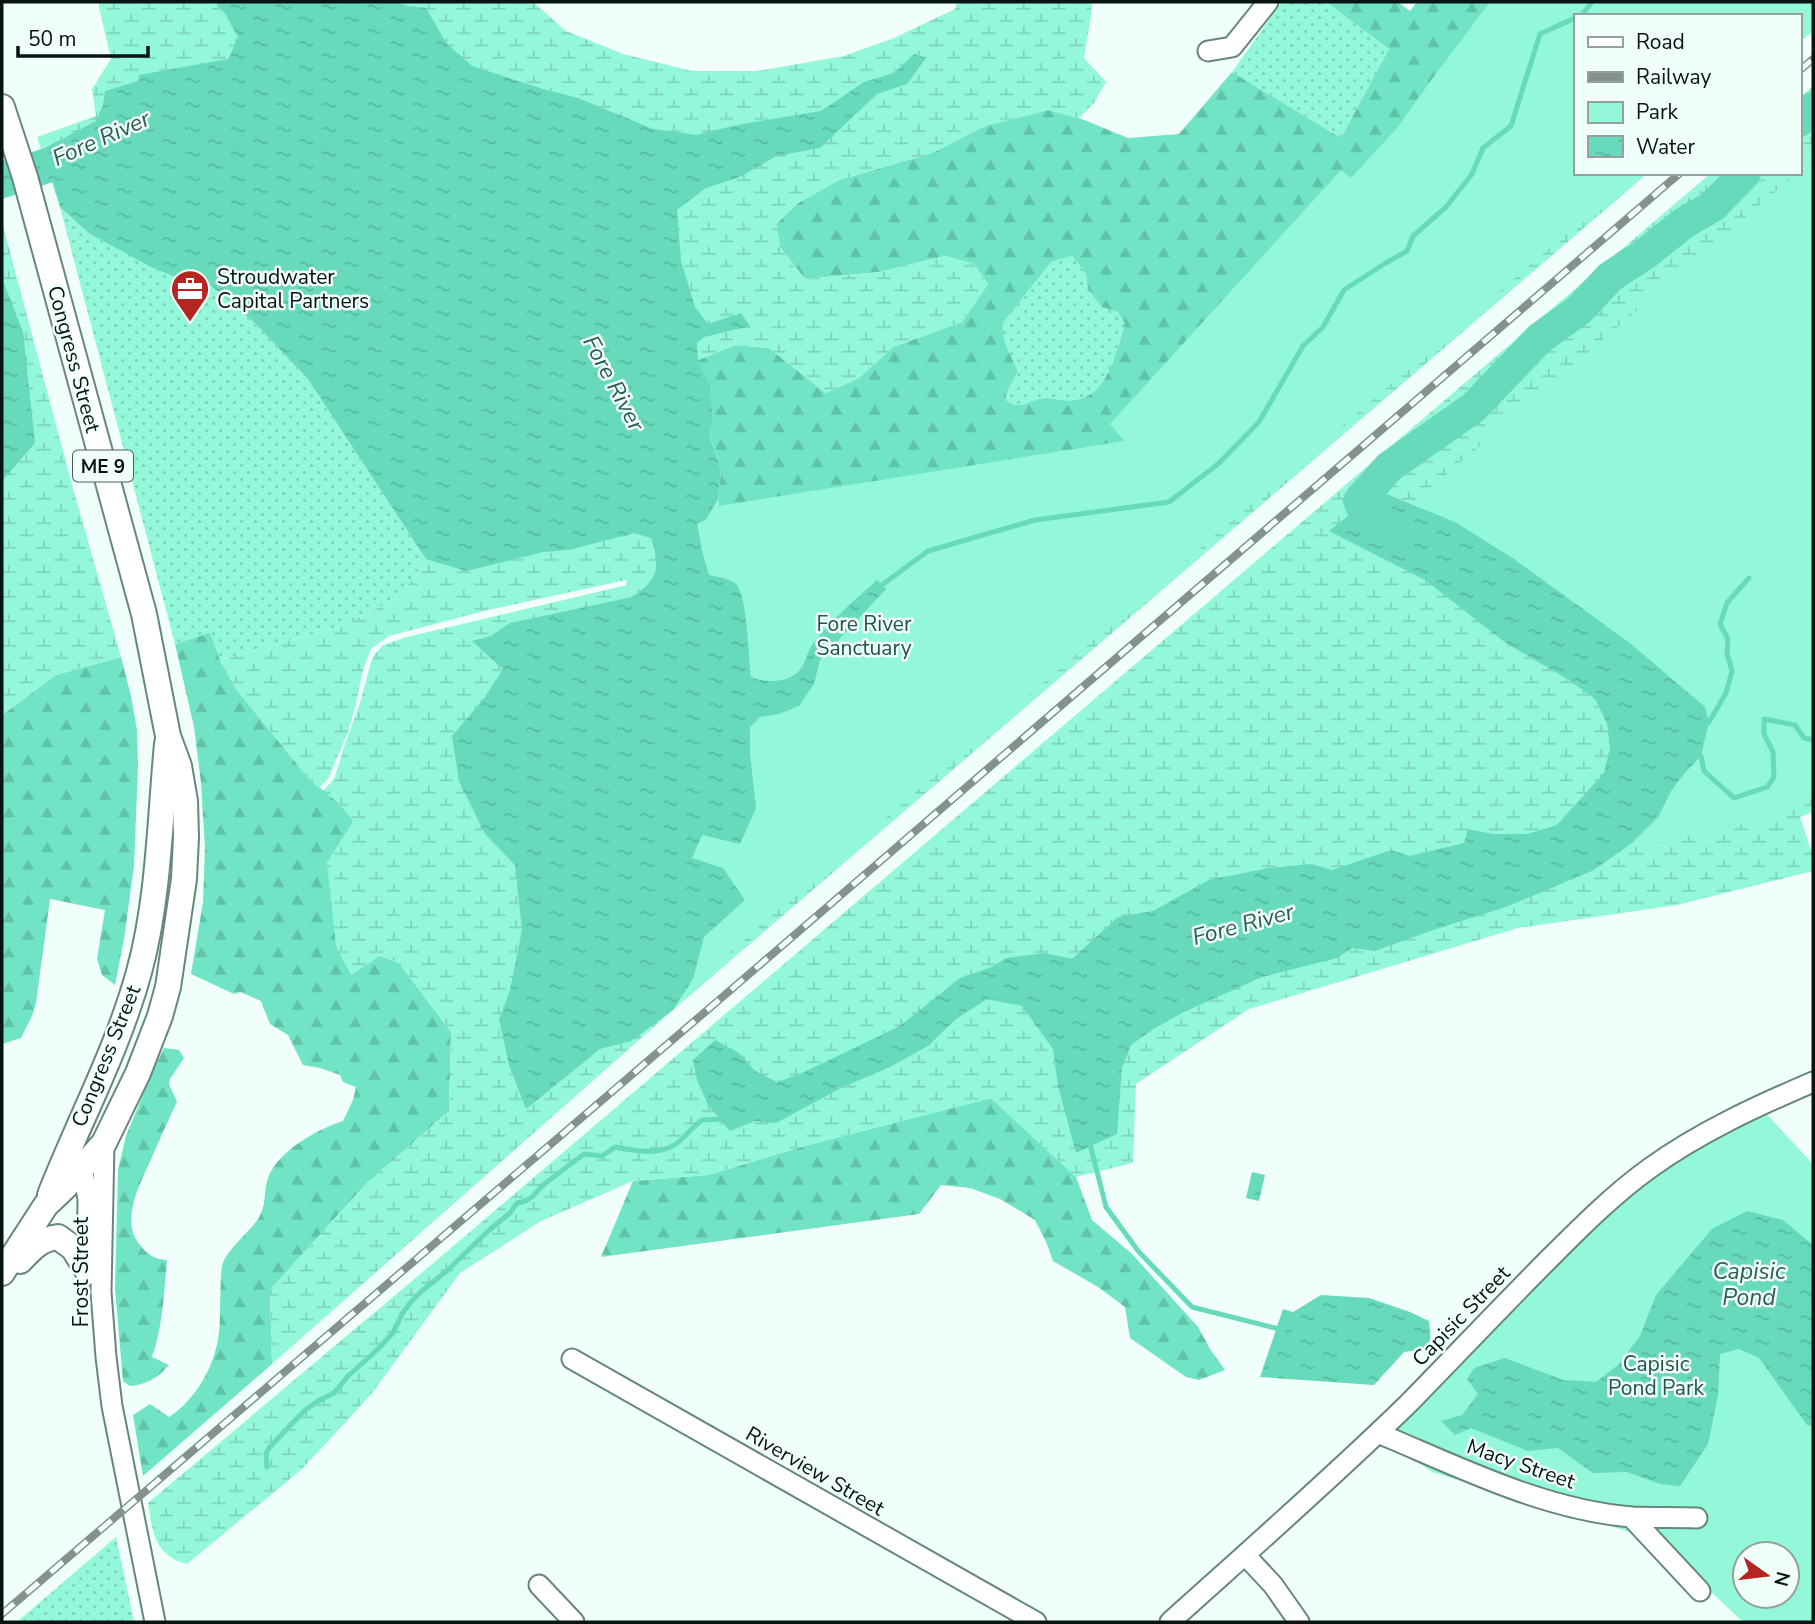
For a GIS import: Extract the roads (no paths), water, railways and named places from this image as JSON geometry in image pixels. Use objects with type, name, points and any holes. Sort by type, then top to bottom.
[{"type":"main road","name":"Congress Street","points":[[2,107],[30,198],[144,614],[168,736],[180,766],[185,802],[185,867],[178,928],[160,1016],[138,1073],[104,1143],[46,1205]]},
{"type":"main road","name":"Congress Street","points":[[2,1273],[46,1205],[116,1042],[140,970],[153,901],[168,736]]},
{"type":"main road","name":"ME 9","points":[[82,1168],[92,1127],[130,1042],[152,970],[160,932],[164,890],[162,806]]},
{"type":"main road","points":[[2,1279],[37,1244],[45,1239],[58,1237],[73,1248],[87,1270]]},
{"type":"street","points":[[1208,51],[1232,47],[1268,2]]},
{"type":"street","name":"Capisic Street","points":[[1170,1622],[1378,1433],[1577,1230],[1623,1189],[1694,1139],[1758,1105],[1813,1082]]},
{"type":"street","name":"Frost Street","points":[[104,1143],[101,1292],[106,1357],[112,1403],[155,1622]]},
{"type":"street","name":"Frost Street","points":[[82,1168],[88,1199],[87,1270],[96,1357],[112,1403]]},
{"type":"street","name":"Riverview Street","points":[[572,1359],[1036,1622]]},
{"type":"street","name":"Macy Street","points":[[1378,1433],[1550,1502],[1631,1517],[1697,1518]]},
{"type":"street","points":[[1631,1517],[1700,1591]]},
{"type":"street","points":[[1245,1555],[1273,1585],[1299,1622]]},
{"type":"street","points":[[540,1584],[574,1622]]},
{"type":"water","name":"Fore River","points":[[215,2],[397,2],[426,8],[447,44],[472,66],[578,98],[653,129],[696,135],[821,111],[864,82],[894,73],[914,54],[926,58],[907,84],[877,94],[820,148],[776,156],[740,177],[706,188],[677,210],[681,261],[695,307],[708,324],[741,313],[750,326],[704,337],[697,343],[698,360],[710,386],[713,422],[709,434],[721,470],[718,499],[706,520],[697,523],[709,575],[730,580],[740,590],[751,677],[775,681],[793,676],[801,669],[814,642],[844,610],[877,580],[886,589],[820,660],[814,684],[799,706],[779,714],[760,717],[750,727],[756,808],[740,844],[702,835],[692,858],[723,868],[745,900],[704,937],[693,979],[673,1010],[631,1041],[600,1049],[526,1109],[509,1065],[499,1020],[510,990],[522,930],[515,865],[485,834],[459,781],[452,736],[485,697],[503,669],[472,641],[491,636],[510,623],[632,597],[647,585],[655,572],[656,558],[651,538],[634,533],[569,550],[543,552],[466,571],[426,559],[308,379],[255,323],[203,279],[175,277],[90,234],[60,207],[53,182],[2,199],[2,161],[45,148],[96,121],[103,105],[105,91],[138,81],[139,75],[228,59],[238,38],[226,15]]},
{"type":"water","points":[[2,278],[23,332],[35,443],[2,481]]},
{"type":"water","name":"Fore River","points":[[1379,491],[1455,522],[1514,559],[1631,644],[1705,707],[1709,722],[1701,756],[1671,791],[1658,817],[1633,842],[1594,870],[1506,907],[1375,951],[1352,948],[1337,958],[1262,977],[1155,1028],[1131,1045],[1122,1068],[1117,1134],[1076,1153],[1058,1086],[1053,1049],[1022,1006],[987,999],[956,1019],[928,1046],[890,1067],[845,1086],[776,1123],[755,1121],[730,1131],[708,1105],[697,1080],[693,1060],[715,1040],[739,1053],[755,1071],[777,1082],[800,1074],[900,1026],[960,978],[992,967],[1006,958],[1045,953],[1072,959],[1118,917],[1153,911],[1209,880],[1269,868],[1312,864],[1332,870],[1391,850],[1410,856],[1464,843],[1468,829],[1492,834],[1527,834],[1557,825],[1604,773],[1610,748],[1607,723],[1595,699],[1569,680],[1506,643],[1425,580],[1329,531]]},
{"type":"water","points":[[1252,1172],[1265,1175],[1259,1201],[1246,1198]]},
{"type":"water","name":"Capisic Pond","points":[[1747,1211],[1783,1220],[1813,1245],[1813,1426],[1807,1425],[1759,1358],[1739,1349],[1720,1354],[1718,1396],[1708,1444],[1680,1486],[1660,1484],[1627,1472],[1593,1473],[1558,1448],[1528,1451],[1471,1428],[1455,1435],[1441,1421],[1462,1415],[1478,1394],[1467,1379],[1474,1368],[1505,1358],[1563,1380],[1596,1382],[1618,1365],[1640,1336],[1656,1295],[1712,1229]]},
{"type":"water","points":[[1321,1295],[1369,1298],[1410,1312],[1429,1321],[1429,1343],[1425,1349],[1404,1352],[1374,1385],[1260,1377],[1283,1309],[1293,1312]]},
{"type":"waterway","points":[[1583,14],[1592,2]]},
{"type":"waterway","points":[[878,588],[928,551],[1035,520],[1169,502],[1218,464],[1259,422],[1303,346],[1323,327],[1344,290],[1407,251],[1413,236],[1446,207],[1472,174],[1483,148],[1511,126],[1540,34],[1574,18]]},
{"type":"waterway","points":[[1801,119],[1813,108]]},
{"type":"waterway","points":[[1394,530],[1368,519],[1359,501],[1389,467],[1474,407],[1540,338],[1579,310],[1610,277],[1684,223],[1713,206],[1743,175]]},
{"type":"waterway","points":[[1704,726],[1726,693],[1732,671],[1727,653],[1728,639],[1720,624],[1727,603],[1749,578]]},
{"type":"waterway","points":[[1697,753],[1701,756],[1704,771],[1734,798],[1767,787],[1774,777],[1773,752],[1764,734],[1764,719],[1795,725],[1804,738],[1813,740]]},
{"type":"waterway","points":[[267,1467],[266,1454],[269,1448],[304,1411],[334,1393],[393,1333],[410,1303],[510,1213],[517,1203],[533,1196],[543,1185],[584,1154],[602,1156],[615,1147],[658,1151],[674,1145],[702,1120],[724,1119]]},
{"type":"waterway","points":[[1089,1140],[1106,1207],[1139,1252],[1192,1307],[1283,1330]]},
{"type":"railway","points":[[1801,69],[1813,59]]},
{"type":"railway","points":[[2,1614],[1678,175]]},
{"type":"place","name":"Stroudwater Capital Partners","points":[[190,323]]},
{"type":"park label","name":"Fore River Sanctuary","points":[[864,636]]},
{"type":"park label","name":"Capisic Pond Park","points":[[1656,1376]]}]
